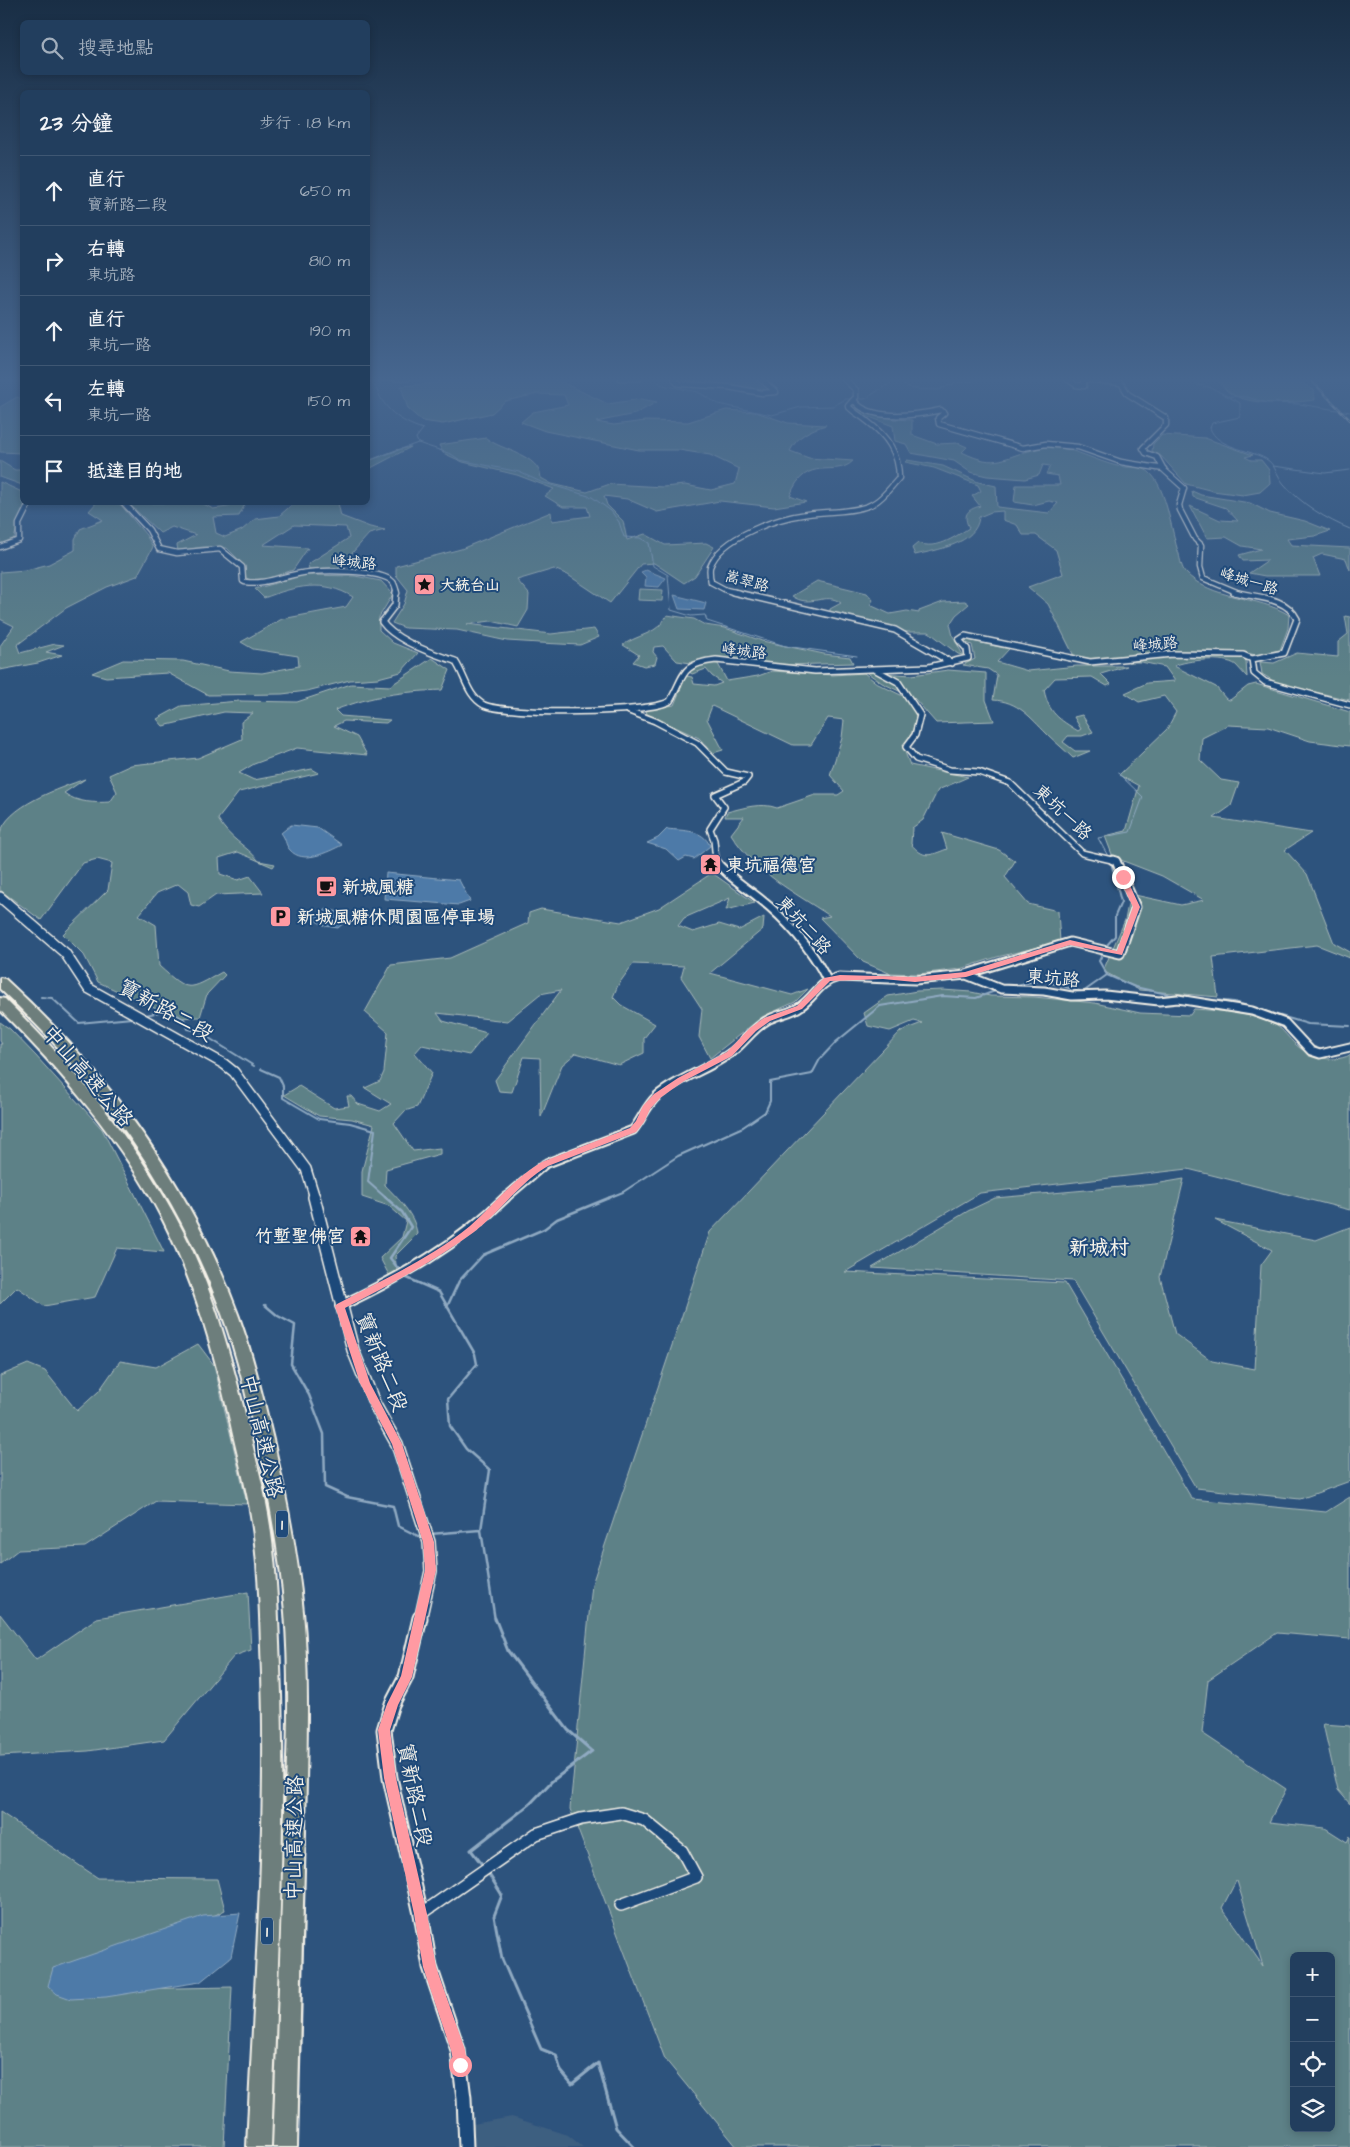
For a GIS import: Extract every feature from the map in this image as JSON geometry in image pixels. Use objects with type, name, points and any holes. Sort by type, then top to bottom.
[{"type":"highway","name":"中山高速公路","points":[[0,982],[85,1066],[136,1131],[187,1216],[230,1313],[250,1375],[277,1496],[286,1551],[296,1652],[296,1791],[285,2147]]},
{"type":"highway","name":"中山高速公路","points":[[0,1002],[47,1048],[73,1078],[131,1156],[169,1219],[190,1264],[228,1373],[261,1522],[266,1573],[274,1715],[259,2147]]},
{"type":"street","name":"嵩翠路","points":[[897,478],[895,483],[866,507],[797,516],[730,542],[711,559],[707,574],[711,582],[726,590],[895,630],[952,663]]},
{"type":"street","name":"峰城一路","points":[[1173,478],[1184,488],[1184,494],[1179,505],[1180,510],[1195,539],[1202,545],[1200,568],[1203,578],[1229,590],[1285,605],[1296,614],[1297,619],[1284,653],[1252,659]]},
{"type":"street","points":[[0,547],[19,540],[19,524],[28,505]]},
{"type":"street","name":"峰城路","points":[[127,505],[157,540],[159,549],[177,553],[220,549],[242,567],[242,575],[245,582],[262,583],[301,573],[320,572],[350,572],[388,579],[394,583],[397,595],[394,608],[382,622],[386,628],[423,650],[455,660],[474,698],[483,704],[511,710],[604,710],[651,707],[668,703],[680,674],[707,661],[737,662],[819,672],[912,669],[952,663],[968,658],[967,649],[959,640],[965,636],[1090,662],[1172,654],[1233,654],[1252,659]]},
{"type":"street","points":[[1252,659],[1252,670],[1255,676],[1265,682],[1350,706]]},
{"type":"street","name":"東坑一路","points":[[874,669],[898,682],[920,715],[915,735],[906,748],[916,759],[950,770],[979,772],[1010,783],[1082,853],[1116,861],[1136,907],[1120,954],[1070,942],[966,974]]},
{"type":"street","name":"東坑二路","points":[[604,710],[637,712],[697,743],[726,773],[748,777],[744,782],[715,795],[724,807],[710,829],[714,840],[714,859],[740,886],[758,897],[789,927],[823,969],[827,980]]},
{"type":"street","name":"寶新路二段","points":[[0,897],[65,953],[79,979],[88,988],[210,1056],[234,1072],[306,1169],[340,1306],[365,1383],[397,1444],[429,1542],[431,1570],[406,1677],[392,1704],[384,1730],[390,1778],[421,1914],[430,1967],[458,2050],[464,2098],[466,2147]]},
{"type":"street","points":[[340,1306],[399,1276],[472,1229],[532,1172],[545,1164],[633,1130],[640,1122],[646,1108],[657,1096],[681,1080],[730,1054],[753,1030],[767,1020],[800,1007],[827,980],[840,977],[883,977],[915,980],[966,974]]},
{"type":"street","name":"東坑路","points":[[966,974],[1001,990],[1044,991],[1072,996],[1106,995],[1159,1001],[1178,999],[1239,1008],[1252,1011],[1291,1027],[1295,1036],[1311,1051],[1320,1054],[1330,1053],[1350,1047]]},
{"type":"street","points":[[421,1914],[536,1834],[581,1819],[621,1813],[644,1820],[682,1851],[696,1877],[621,1905]]},
{"type":"shaded area","points":[[646,570],[666,578],[659,587],[645,586],[646,577],[641,572]]},
{"type":"shaded area","points":[[674,595],[706,603],[704,610],[679,609]]},
{"type":"shaded area","points":[[291,825],[318,828],[342,845],[316,856],[302,857],[288,848],[281,833]]},
{"type":"shaded area","points":[[667,829],[698,834],[707,840],[710,846],[694,859],[686,857],[679,861],[666,849],[647,843],[658,838]]},
{"type":"shaded area","points":[[386,873],[459,880],[470,901],[459,905],[384,899]]},
{"type":"shaded area","points":[[327,909],[343,913],[347,917],[346,921],[338,928],[326,926],[312,919]]},
{"type":"shaded area","points":[[240,1913],[231,1957],[200,1982],[106,1997],[71,1999],[57,1994],[48,1986],[53,1968],[203,1916]]},
{"type":"shaded area","points":[[512,2117],[568,2135],[583,2147],[474,2147],[473,2124]]},
{"type":"green space","points":[[3,478],[20,478],[20,484]]},
{"type":"green space","points":[[525,478],[541,478],[552,484],[587,492],[610,484],[663,487],[685,485],[711,490],[735,484],[737,478],[801,478],[790,496],[806,502],[774,507],[720,501],[657,512],[627,499],[604,496],[607,505],[623,521],[627,540],[645,534],[665,545],[706,543],[714,547],[695,576],[684,583],[654,563],[641,564],[610,603],[568,575],[554,569],[517,580],[529,594],[528,610],[518,627],[491,621],[467,624],[551,634],[594,629],[599,637],[580,645],[507,641],[457,630],[405,628],[392,623],[404,604],[408,590],[396,575],[396,566],[461,549],[551,512],[552,521],[590,516],[587,507],[563,507],[545,496],[554,489]]},
{"type":"green space","points":[[960,478],[970,478],[996,486],[997,507],[1049,513],[1058,503],[1049,501],[1033,505],[1014,502],[1016,485],[1060,485],[1058,478],[1154,478],[1163,494],[1181,564],[1185,572],[1208,588],[1263,604],[1289,615],[1288,628],[1280,650],[1256,655],[1242,652],[1165,651],[1106,659],[1080,660],[1074,656],[1048,604],[1028,587],[1063,574],[1056,550],[1036,535],[1023,535],[1017,525],[1003,520],[1003,511],[991,512],[979,517],[977,526],[963,540],[944,548],[915,555],[912,548],[918,543],[932,545],[945,542],[969,528],[966,520],[967,514],[972,509],[980,506],[972,496],[981,491],[978,485]]},
{"type":"green space","points":[[1181,478],[1270,478],[1270,483],[1260,492],[1243,495],[1213,491],[1186,484]]},
{"type":"green space","points":[[0,482],[20,491],[20,505],[24,505],[13,541],[0,545]]},
{"type":"green space","points":[[1192,491],[1201,495],[1250,503],[1270,513],[1305,521],[1330,531],[1315,536],[1287,539],[1291,545],[1350,548],[1350,570],[1346,559],[1322,554],[1313,558],[1320,576],[1265,576],[1249,573],[1268,560],[1243,561],[1239,555],[1261,549],[1242,546],[1226,537],[1207,538],[1190,506],[1220,520],[1238,521],[1226,508],[1193,497]]},
{"type":"green space","points":[[94,505],[121,505],[146,535],[153,547],[137,576],[107,587],[66,608],[17,645],[20,653],[55,644],[64,645],[46,652],[62,655],[38,663],[0,670],[0,646],[14,626],[0,619],[0,572],[26,570],[49,564],[75,550],[75,539],[80,529],[103,520],[89,511]]},
{"type":"green space","points":[[130,505],[206,505],[213,509],[230,505],[244,505],[239,516],[213,517],[216,533],[225,537],[242,530],[255,519],[279,516],[292,505],[338,505],[341,516],[370,527],[385,530],[369,534],[344,562],[343,567],[309,569],[308,564],[349,538],[346,527],[294,525],[263,545],[308,548],[293,570],[257,582],[246,578],[245,566],[227,548],[203,547],[178,551],[177,545],[196,535],[172,527],[160,533]]},
{"type":"green space","points":[[305,575],[355,576],[381,581],[393,594],[379,617],[379,630],[393,643],[418,653],[401,672],[378,678],[350,680],[307,691],[282,694],[208,695],[168,673],[106,677],[92,673],[123,660],[183,661],[229,671],[262,673],[299,666],[298,656],[253,649],[241,642],[282,619],[346,607],[353,597],[342,591],[320,586],[287,590],[264,598],[255,589]]},
{"type":"green space","points":[[817,581],[867,593],[873,600],[870,605],[890,614],[907,611],[919,613],[919,611],[943,602],[965,601],[969,604],[956,615],[950,624],[953,636],[963,655],[958,654],[929,632],[903,632],[830,612],[830,609],[841,603],[835,600],[805,601],[792,596]]},
{"type":"green space","points":[[639,589],[663,590],[662,601],[638,600]]},
{"type":"green space","points":[[667,615],[694,619],[705,625],[725,628],[762,641],[824,654],[850,657],[853,663],[786,665],[718,657],[704,658],[691,663],[677,661],[663,646],[654,647],[653,652],[657,657],[655,664],[644,666],[633,662],[639,655],[623,645],[653,630],[663,622]]},
{"type":"green space","points":[[1345,616],[1350,617],[1350,700],[1277,683],[1262,674],[1260,662],[1274,663],[1297,653],[1338,657],[1338,642],[1348,634]]},
{"type":"green space","points":[[967,640],[1009,649],[997,662],[1028,671],[1077,666],[1127,666],[1101,674],[1111,684],[1107,686],[1092,677],[1055,678],[1044,690],[1049,705],[1060,719],[1078,731],[1081,729],[1074,717],[1082,715],[1093,732],[1082,736],[1068,736],[1063,742],[1075,751],[1090,751],[1073,758],[1023,711],[1010,703],[993,700],[997,675],[988,669],[963,665],[975,659],[972,645],[964,642]]},
{"type":"green space","points":[[1223,656],[1243,658],[1246,661],[1247,677],[1231,662],[1215,660],[1196,661],[1174,666],[1216,687],[1226,699],[1230,700],[1248,686],[1256,684],[1350,712],[1350,746],[1310,741],[1268,727],[1228,725],[1202,738],[1200,760],[1221,780],[1239,783],[1231,806],[1214,818],[1311,833],[1285,850],[1307,874],[1334,943],[1350,952],[1350,958],[1317,945],[1213,957],[1218,997],[1139,990],[1103,971],[1125,920],[1130,894],[1181,905],[1204,900],[1162,876],[1113,857],[1105,836],[1126,831],[1139,786],[1119,775],[1167,729],[1176,712],[1164,696],[1139,702],[1125,693],[1147,683],[1175,681],[1165,667],[1141,662],[1128,662],[1169,657]]},
{"type":"green space","points":[[432,658],[450,670],[442,690],[387,695],[335,710],[341,716],[390,720],[386,723],[344,721],[334,726],[357,737],[367,755],[297,748],[254,764],[239,773],[254,780],[312,769],[319,773],[239,792],[218,819],[228,832],[259,861],[238,852],[219,858],[220,874],[238,880],[250,876],[263,893],[216,895],[199,907],[191,905],[188,892],[178,884],[157,893],[139,915],[156,925],[159,966],[177,981],[183,985],[195,986],[222,972],[225,975],[207,994],[200,1017],[176,1018],[98,982],[84,955],[63,934],[108,890],[112,863],[97,859],[83,863],[41,920],[0,890],[0,835],[4,825],[22,807],[48,793],[85,779],[64,793],[80,801],[110,802],[117,792],[109,775],[131,765],[198,758],[242,739],[241,722],[253,713],[224,712],[163,726],[157,719],[181,706],[239,701],[297,702],[351,684],[390,686]]},
{"type":"green space","points":[[709,663],[718,664],[727,681],[758,676],[772,671],[833,675],[864,673],[878,684],[909,699],[918,721],[912,735],[903,747],[910,765],[968,777],[938,790],[923,820],[912,828],[911,844],[923,854],[936,853],[947,849],[942,833],[999,850],[1015,861],[1005,877],[1028,904],[1058,911],[1060,942],[997,957],[960,969],[919,974],[889,973],[863,962],[820,918],[830,916],[776,880],[741,848],[731,834],[744,817],[725,817],[727,812],[746,807],[771,806],[777,808],[815,795],[838,795],[844,791],[830,775],[842,738],[844,720],[828,718],[811,745],[793,745],[712,706],[707,719],[723,750],[713,753],[699,738],[647,714],[646,710],[674,705],[686,676],[692,677],[694,684],[714,686],[722,683],[706,669],[692,674],[688,671]]},
{"type":"green space","points":[[948,670],[986,673],[986,700],[994,721],[936,723],[914,698],[882,683],[866,672],[912,675]]},
{"type":"green space","points":[[259,861],[275,864],[273,867]]},
{"type":"green space","points":[[712,873],[755,903],[726,910],[730,898],[684,918],[678,926],[693,932],[719,924],[739,930],[764,917],[763,929],[710,973],[792,995],[808,989],[795,1002],[762,1017],[710,1058],[699,1037],[702,1009],[681,977],[684,966],[633,964],[618,985],[613,997],[621,1005],[655,1024],[644,1038],[644,1053],[619,1065],[576,1053],[562,1065],[541,1117],[540,1058],[524,1057],[512,1092],[499,1091],[495,1080],[561,990],[540,994],[507,1021],[437,1013],[443,1021],[487,1033],[469,1055],[422,1045],[415,1053],[432,1073],[417,1107],[405,1111],[394,1123],[413,1151],[440,1148],[440,1154],[386,1169],[385,1185],[409,1213],[416,1227],[417,1234],[395,1256],[397,1272],[389,1275],[380,1258],[402,1237],[406,1221],[389,1206],[362,1197],[362,1171],[374,1125],[352,1119],[319,1116],[284,1095],[299,1086],[334,1108],[349,1106],[347,1096],[351,1096],[358,1104],[380,1111],[391,1104],[365,1088],[380,1081],[384,1072],[388,1032],[365,1012],[391,965],[450,958],[528,923],[529,913],[541,909],[621,922],[659,908]]},
{"type":"green space","points":[[943,990],[971,992],[990,996],[1034,997],[1095,1003],[1140,1013],[1190,1015],[1194,1009],[1215,1010],[1254,1017],[1276,1025],[1299,1047],[1320,1058],[1335,1059],[1350,1055],[1350,1210],[1188,1169],[980,1193],[845,1272],[1065,1283],[1192,1499],[1326,1512],[1350,1497],[1350,1639],[1277,1633],[1208,1680],[1202,1733],[1286,1789],[1269,1822],[1325,1828],[1347,1842],[1350,1836],[1350,2147],[737,2147],[665,2059],[570,1809],[592,1584],[710,1232],[901,1031],[922,1023],[914,1021],[890,1031],[868,1026],[864,1013],[888,996],[917,991]],"holes":[[[1237,1881],[1263,1966],[1222,1908]]]},
{"type":"green space","points":[[0,1022],[10,1029],[36,1056],[102,1129],[164,1252],[117,1248],[95,1297],[44,1306],[17,1287],[0,1304],[0,1044],[2,1044],[0,1041]]},
{"type":"green space","points":[[1184,1179],[1160,1277],[1175,1334],[1212,1361],[1255,1369],[1261,1265],[1272,1250],[1215,1220],[1316,1240],[1350,1227],[1350,1481],[1300,1499],[1196,1488],[1073,1281],[872,1268],[968,1211],[995,1198],[1155,1184]]},
{"type":"green space","points":[[198,1344],[214,1365],[247,1504],[156,1501],[85,1547],[18,1550],[0,1564],[0,1376],[28,1364],[45,1371],[77,1411],[99,1391],[120,1361],[156,1367]]},
{"type":"green space","points":[[248,1592],[251,1650],[234,1656],[164,1740],[88,1751],[0,1756],[0,1614],[36,1660],[97,1618]]},
{"type":"green space","points":[[1323,1724],[1350,1726],[1350,1804],[1338,1790]]},
{"type":"green space","points":[[0,1812],[98,1878],[217,1879],[225,1910],[115,1966],[124,1989],[232,1987],[224,2147],[0,2147]]},
{"type":"waterway","points":[[533,478],[592,497],[611,511],[619,522],[624,537],[640,538],[649,543],[653,566],[668,575],[671,610],[691,616],[705,615],[707,621],[785,646],[857,656]]},
{"type":"waterway","points":[[1280,478],[1290,491],[1306,504],[1323,516],[1350,529]]},
{"type":"waterway","points":[[1109,858],[1098,838],[1130,832],[1143,797],[1118,773]]},
{"type":"waterway","points":[[1107,975],[1099,961],[1107,945],[1115,936],[1115,916],[1121,902],[1111,862]]},
{"type":"waterway","points":[[1007,987],[1041,980],[1083,992],[1107,975]]},
{"type":"waterway","points":[[1107,975],[1135,987],[1176,996]]},
{"type":"waterway","points":[[608,1198],[623,1192],[678,1156],[743,1127],[765,1112],[770,1101],[770,1082],[812,1074],[820,1059],[836,1042],[880,1006],[942,996],[976,998],[998,990]]},
{"type":"waterway","points":[[41,997],[52,998],[79,1023],[132,1018]]},
{"type":"waterway","points":[[1194,998],[1234,1002],[1308,1024],[1350,1026]]},
{"type":"waterway","points":[[146,1015],[169,1010],[184,1019],[188,1029],[193,1030]]},
{"type":"waterway","points":[[201,1033],[254,1066]]},
{"type":"waterway","points":[[261,1069],[279,1077],[283,1086],[283,1098],[319,1119],[350,1123],[375,1130],[368,1182],[386,1198]]},
{"type":"waterway","points":[[385,1197],[402,1212],[411,1227],[390,1258],[400,1271]]},
{"type":"waterway","points":[[447,1306],[459,1281],[483,1255],[544,1229],[557,1219],[611,1197]]},
{"type":"waterway","points":[[405,1277],[439,1292],[447,1306]]},
{"type":"waterway","points":[[265,1305],[278,1316],[295,1325],[291,1364],[309,1395],[324,1434],[325,1487],[347,1497],[393,1506],[398,1526],[418,1536],[423,1535]]},
{"type":"waterway","points":[[447,1306],[475,1354],[477,1364],[448,1399],[450,1426],[466,1449],[490,1470],[481,1530],[495,1620]]},
{"type":"waterway","points":[[430,1534],[480,1530]]},
{"type":"waterway","points":[[481,1863],[471,1850],[530,1804],[552,1781],[592,1751],[568,1730],[508,1651],[495,1618]]},
{"type":"waterway","points":[[490,1876],[502,1895],[494,1916],[502,1959],[541,2049],[556,2055],[561,2071],[572,2084],[598,2063],[616,2128],[634,2147]]},
{"type":"place","name":"大統台山","points":[[424,585]]},
{"type":"place","name":"東坑福德宮","points":[[710,865]]},
{"type":"place","name":"新城風糖","points":[[326,887]]},
{"type":"place","name":"新城風糖休閒園區停車場","points":[[281,917]]},
{"type":"place","name":"竹塹聖佛宮","points":[[361,1236]]},
{"type":"district","name":"新城村","points":[[1099,1247]]},
{"type":"route","points":[[460,2065],[458,2050],[430,1967],[421,1914],[390,1778],[384,1730],[392,1704],[406,1677],[431,1570],[429,1542],[397,1444],[365,1383],[340,1306],[410,1270],[472,1229],[505,1199],[520,1182],[545,1164],[633,1130],[640,1122],[646,1108],[657,1096],[681,1080],[730,1054],[753,1030],[767,1020],[800,1007],[827,980],[840,977],[883,977],[915,980],[966,974],[1070,942],[1120,954],[1136,907],[1123,877]]}]
